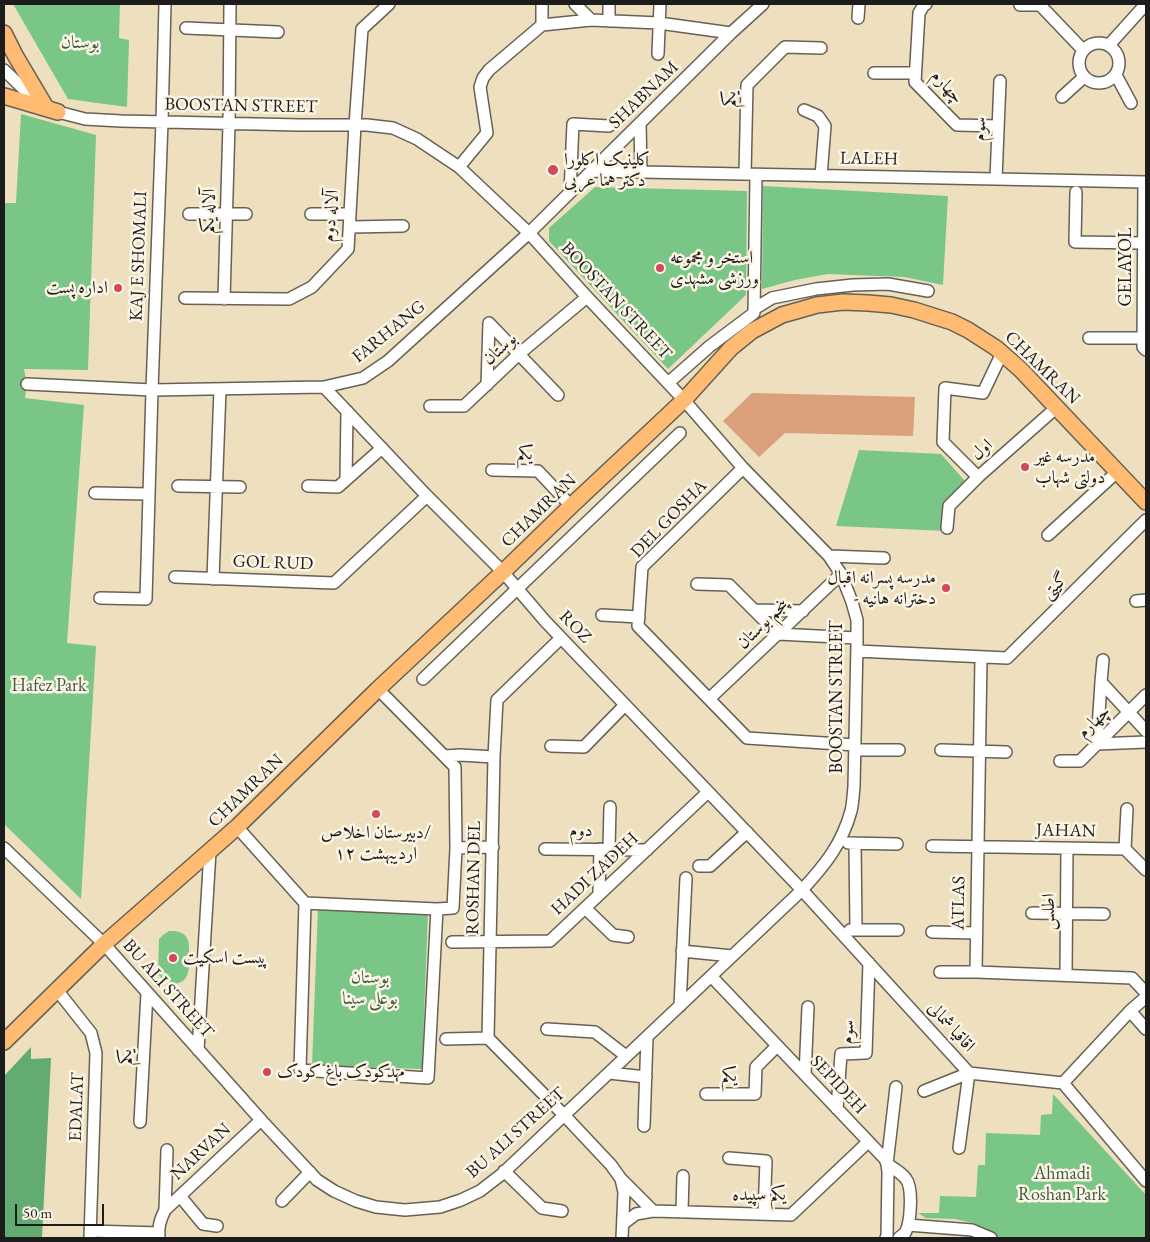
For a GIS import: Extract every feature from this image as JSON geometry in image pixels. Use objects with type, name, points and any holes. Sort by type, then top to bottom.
[{"type":"main road","points":[[4,33],[44,104]]},
{"type":"main road","points":[[4,96],[58,112]]},
{"type":"main road","name":"CHAMRAN","points":[[4,1042],[104,944],[237,827],[378,689],[684,400],[731,348],[752,331],[782,315],[817,305],[843,302],[868,303],[914,310],[952,322],[968,330],[1002,353],[1021,370],[1146,502]]},
{"type":"street","name":"KAJ E SHOMALI","points":[[100,598],[146,599],[165,4]]},
{"type":"street","name":"آلاله یکم","points":[[224,299],[230,4]]},
{"type":"street","name":"آلاله دوم","points":[[185,298],[289,299],[312,287],[348,249],[362,29],[389,4]]},
{"type":"street","points":[[542,4],[542,25]]},
{"type":"street","points":[[575,4],[591,20]]},
{"type":"street","points":[[609,4],[609,20]]},
{"type":"street","points":[[658,54],[660,4]]},
{"type":"street","points":[[858,4],[858,18]]},
{"type":"street","name":"چهارم","points":[[926,4],[919,13],[915,82],[957,125],[998,126]]},
{"type":"street","points":[[1109,45],[1146,4]]},
{"type":"street","name":"SHABNAM","points":[[529,233],[760,5]]},
{"type":"street","points":[[1020,5],[1040,5],[1083,50]]},
{"type":"street","points":[[459,167],[487,133],[480,87],[483,78],[489,70],[542,25],[609,20],[660,23],[731,33]]},
{"type":"street","points":[[186,28],[278,32]]},
{"type":"street","points":[[1102,43],[1109,45],[1118,56],[1120,62],[1119,69],[1116,75],[1106,83],[1092,83],[1084,77],[1079,69],[1079,56],[1088,45],[1102,43]]},
{"type":"street","name":"یکم","points":[[754,309],[747,85],[785,47],[821,48]]},
{"type":"street","name":"BOOSTAN STREET","points":[[4,70],[32,96],[44,104],[58,112],[85,119],[229,124],[367,125],[393,128],[417,139],[459,167],[529,233],[684,400],[744,468],[829,556],[841,574],[857,620],[854,787],[851,809],[833,853],[820,871],[802,890]]},
{"type":"street","points":[[874,73],[916,73]]},
{"type":"street","points":[[1116,75],[1131,103]]},
{"type":"street","points":[[1062,97],[1084,77]]},
{"type":"street","name":"سوم","points":[[996,179],[1000,81]]},
{"type":"street","points":[[804,110],[818,116],[824,126],[821,176]]},
{"type":"street","points":[[640,123],[641,172]]},
{"type":"street","points":[[570,192],[573,124],[610,126]]},
{"type":"street","name":"LALEH","points":[[591,171],[1145,182]]},
{"type":"street","name":"GELAYOL","points":[[1145,182],[1143,347],[1146,350]]},
{"type":"street","points":[[1076,192],[1075,242],[1144,249]]},
{"type":"street","points":[[189,214],[246,214]]},
{"type":"street","points":[[311,214],[350,214]]},
{"type":"street","points":[[350,226],[403,226]]},
{"type":"street","name":"FARHANG","points":[[27,384],[152,390],[220,389],[324,387],[363,378],[388,361],[529,233]]},
{"type":"street","points":[[668,383],[710,346],[754,313],[754,309],[772,298],[816,289],[853,285],[888,284],[928,291]]},
{"type":"street","name":"بوستان","points":[[430,406],[464,406],[519,354],[588,297]]},
{"type":"street","points":[[487,385],[489,323],[558,396]]},
{"type":"street","points":[[1089,338],[1143,338]]},
{"type":"street","points":[[978,477],[943,442],[945,388],[983,393],[1002,353]]},
{"type":"street","name":"ROZ","points":[[324,387],[427,496],[503,572],[561,638],[802,890]]},
{"type":"street","name":"GOL RUD","points":[[220,389],[213,579],[334,583],[427,496]]},
{"type":"street","name":"اول","points":[[947,528],[949,506],[978,477],[1056,408]]},
{"type":"street","points":[[346,480],[347,411]]},
{"type":"street","points":[[423,679],[680,433]]},
{"type":"street","points":[[308,486],[338,486],[382,448]]},
{"type":"street","name":"DEL GOSHA","points":[[744,468],[642,567],[638,626],[747,738],[855,747]]},
{"type":"street","name":"یکم","points":[[492,470],[538,471],[571,506]]},
{"type":"street","points":[[1048,535],[1117,472]]},
{"type":"street","points":[[178,486],[240,487]]},
{"type":"street","points":[[95,493],[149,494]]},
{"type":"street","name":"گیتی","points":[[981,657],[1007,658],[1146,520]]},
{"type":"street","points":[[829,556],[884,558]]},
{"type":"street","name":"پنجم بوستان","points":[[709,699],[841,574]]},
{"type":"street","points":[[175,577],[213,579]]},
{"type":"street","points":[[697,584],[729,585],[778,634],[857,638]]},
{"type":"street","points":[[754,610],[803,611]]},
{"type":"street","points":[[602,615],[639,617]]},
{"type":"street","name":"ROSHAN DEL","points":[[488,1038],[496,700],[561,638]]},
{"type":"street","points":[[857,651],[981,657]]},
{"type":"street","name":"ATLAS","points":[[976,972],[981,657]]},
{"type":"street","points":[[1102,660],[1097,744],[1146,742]]},
{"type":"street","points":[[1101,682],[1146,731]]},
{"type":"street","points":[[305,903],[437,909],[453,908],[456,848],[455,767],[378,689]]},
{"type":"street","name":"چهارم","points":[[1060,761],[1080,761],[1146,696]]},
{"type":"street","points":[[552,746],[584,748],[625,705]]},
{"type":"street","points":[[855,747],[898,750]]},
{"type":"street","points":[[941,750],[1006,752]]},
{"type":"street","points":[[445,756],[494,757]]},
{"type":"street","name":"HADI ZADEH","points":[[490,941],[550,941],[708,792]]},
{"type":"street","points":[[599,893],[610,807]]},
{"type":"street","points":[[1127,809],[1125,849],[1146,870]]},
{"type":"street","points":[[237,827],[305,903],[300,1070],[428,1078],[437,909]]},
{"type":"street","points":[[699,866],[710,866],[747,832]]},
{"type":"street","points":[[838,843],[897,844]]},
{"type":"street","points":[[855,843],[856,930]]},
{"type":"street","points":[[932,846],[978,847]]},
{"type":"street","points":[[456,848],[493,847]]},
{"type":"street","name":"JAHAN","points":[[978,847],[1125,849]]},
{"type":"street","name":"BU ALI STREET","points":[[4,848],[104,944],[317,1180],[334,1191],[356,1201],[376,1207],[404,1210],[440,1207],[480,1191],[609,1073],[802,890]]},
{"type":"street","name":"اطلس","points":[[1066,975],[1067,848]]},
{"type":"street","name":"دوم","points":[[545,849],[647,850]]},
{"type":"street","points":[[198,1050],[210,851]]},
{"type":"street","points":[[680,1006],[686,878]]},
{"type":"street","name":"اقاقیا شمالی","points":[[802,890],[969,1073],[1063,1083]]},
{"type":"street","points":[[585,908],[613,935],[628,937]]},
{"type":"street","points":[[1032,913],[1104,914]]},
{"type":"street","points":[[838,930],[898,930]]},
{"type":"street","points":[[932,932],[976,933]]},
{"type":"street","points":[[452,942],[490,941]]},
{"type":"street","points":[[682,951],[732,956]]},
{"type":"street","name":"سوم","points":[[837,1109],[841,1054],[866,1053],[869,963]]},
{"type":"street","points":[[940,972],[1132,978],[1146,995],[1063,1083],[1146,1181]]},
{"type":"street","name":"SEPIDEH","points":[[711,976],[888,1164],[906,1178],[910,1203],[908,1225]]},
{"type":"street","name":"EDALAT","points":[[57,990],[91,1033],[96,1053],[90,1235]]},
{"type":"street","name":"یکم","points":[[140,1122],[148,993]]},
{"type":"street","points":[[805,1075],[808,1008]]},
{"type":"street","points":[[1130,1011],[1146,1029]]},
{"type":"street","points":[[547,1029],[595,1032],[626,1056]]},
{"type":"street","points":[[644,1126],[647,1036]]},
{"type":"street","points":[[446,1039],[488,1038],[564,1115],[611,1165],[621,1179],[653,1211]]},
{"type":"street","name":"یکم","points":[[706,1094],[755,1094],[756,1067],[777,1046]]},
{"type":"street","points":[[609,1073],[646,1077]]},
{"type":"street","points":[[924,1091],[969,1073],[959,1148]]},
{"type":"street","points":[[886,1238],[888,1226],[888,1164],[896,1087]]},
{"type":"street","name":"NARVAN","points":[[165,1210],[261,1120]]},
{"type":"street","name":"یکم سپیده","points":[[653,1211],[791,1215],[868,1142]]},
{"type":"street","points":[[90,1235],[159,1236],[158,1228],[165,1210],[167,1150]]},
{"type":"street","points":[[729,1158],[766,1161],[764,1214]]},
{"type":"street","points":[[504,1171],[542,1208],[562,1211]]},
{"type":"street","points":[[282,1201],[310,1172]]},
{"type":"street","points":[[682,1212],[683,1176]]},
{"type":"street","points":[[621,1179],[624,1192],[622,1238]]},
{"type":"street","points":[[180,1196],[203,1224],[217,1226]]},
{"type":"street","points":[[623,1224],[636,1214],[653,1211]]},
{"type":"street","points":[[899,1238],[905,1233],[908,1225],[972,1230],[991,1238]]},
{"type":"green space","name":"بوستان","points":[[13,4],[120,4],[119,38],[129,40],[127,107],[68,99]]},
{"type":"green space","name":"Hafez Park","points":[[21,114],[96,135],[88,370],[24,369],[27,384],[25,398],[84,405],[67,643],[96,646],[81,899],[4,824],[4,203],[16,203]]},
{"type":"green space","points":[[763,186],[948,196],[943,285],[904,277],[828,274],[762,289]]},
{"type":"green space","name":"استخر و مجموعه ورزشی مشهدی","points":[[595,187],[747,191],[746,295],[668,369],[549,241],[549,228]]},
{"type":"green space","points":[[859,450],[941,454],[965,481],[945,531],[836,526]]},
{"type":"green space","name":"بوستان بوعلی سینا","points":[[318,907],[428,912],[422,1069],[312,1065]]},
{"type":"green space","name":"پیست اسکیت","points":[[169,931],[184,934],[189,945],[189,970],[183,981],[175,984],[166,981],[158,974],[159,939]]},
{"type":"green space","points":[[31,1047],[31,1059],[51,1058],[42,1238],[4,1238],[4,1076]]},
{"type":"green space","name":"Ahmadi Roshan Park","points":[[1053,1094],[1146,1195],[1146,1238],[996,1238],[986,1228],[972,1223],[955,1219],[926,1218],[918,1213],[939,1213],[940,1196],[976,1197],[978,1165],[985,1165],[986,1133],[1040,1135],[1041,1115],[1052,1114]]},
{"type":"building","points":[[752,393],[915,397],[913,436],[785,433],[759,457],[723,421]]},
{"type":"place","name":"کلینیک اکلورا دکتر هما عربی","points":[[553,170]]},
{"type":"place","name":"استخر و مجموعه ورزشی مشهدی","points":[[660,268]]},
{"type":"place","name":"اداره پست","points":[[118,288]]},
{"type":"place","name":"مدرسه غیر دولتی شهاب","points":[[1025,467]]},
{"type":"place","name":"مدرسه پسرانه اقبال - دخترانه هانیه","points":[[946,588]]},
{"type":"place","name":"دبیرستان اخلاص/ ۱۲ اردیبهشت","points":[[376,814]]},
{"type":"place","name":"پیست اسکیت","points":[[173,958]]},
{"type":"place","name":"مهدکودک باغ کودک","points":[[267,1072]]}]
